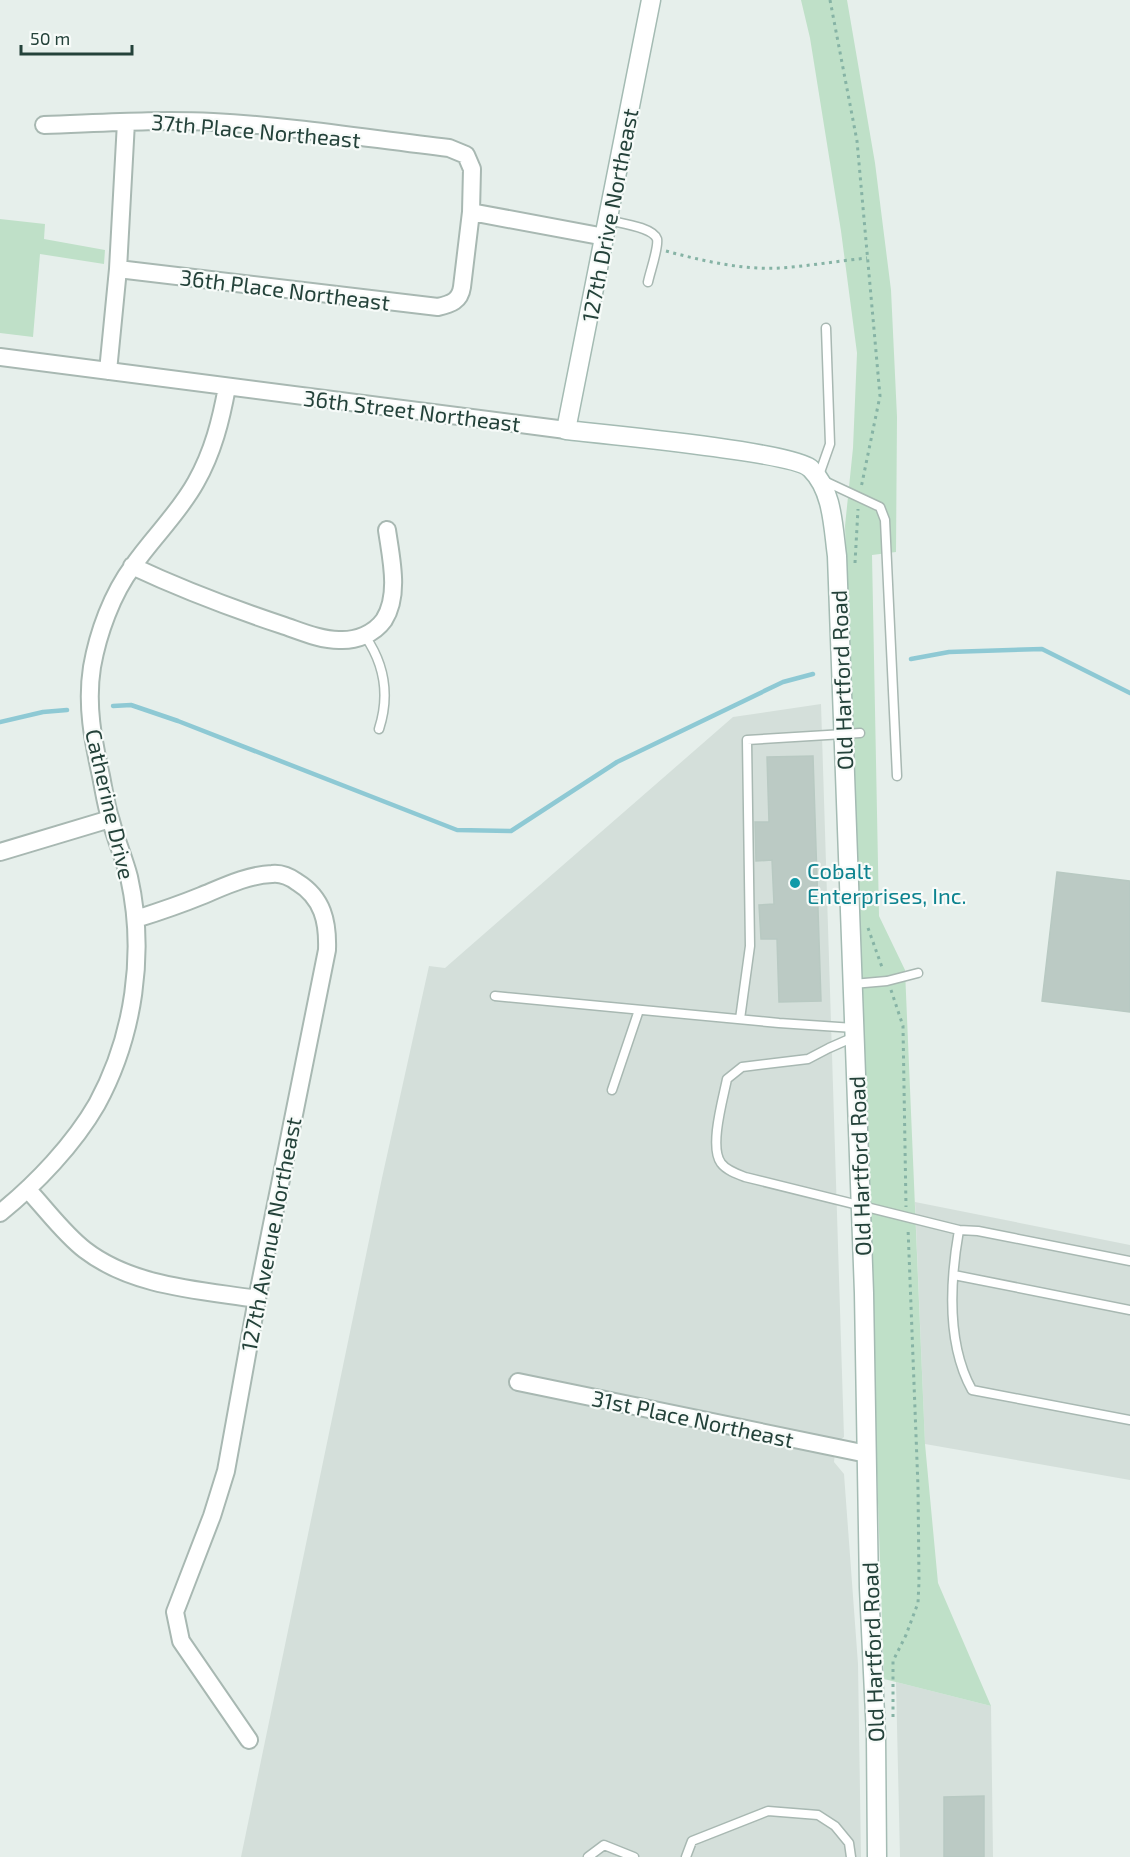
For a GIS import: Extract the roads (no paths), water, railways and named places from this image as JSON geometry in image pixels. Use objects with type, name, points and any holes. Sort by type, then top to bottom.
[{"type":"street","name":"127th Drive Northeast","points":[[567,430],[651,0]]},
{"type":"street","name":"37th Place Northeast","points":[[44,124],[142,120],[224,123],[449,148],[466,154],[472,169],[471,212]]},
{"type":"street","points":[[108,371],[118,268],[126,122]]},
{"type":"street","points":[[471,212],[606,228]]},
{"type":"street","name":"36th Place Northeast","points":[[118,268],[438,307],[452,304],[461,295],[471,212]]},
{"type":"street","name":"36th Street Northeast","points":[[0,357],[777,457],[809,467],[818,478]]},
{"type":"street","name":"Catherine Drive","points":[[0,1213],[28,1190],[73,1140],[96,1104],[113,1070],[125,1035],[133,995],[137,946],[135,919],[128,875],[110,819],[91,731],[91,677],[100,637],[112,602],[132,566],[176,514],[210,454],[221,420],[226,387]]},
{"type":"street","name":"Old Hartford Road","points":[[818,478],[826,492],[832,517],[852,734],[852,984],[861,1207],[869,1588],[876,1736],[877,1857]]},
{"type":"street","points":[[132,566],[177,588],[317,636],[339,640],[355,639],[371,633],[383,621],[390,604],[393,587],[387,530]]},
{"type":"street","points":[[0,852],[110,819]]},
{"type":"street","name":"127th Avenue Northeast","points":[[135,919],[238,882],[274,873],[290,877],[308,889],[325,916],[328,934],[327,950],[257,1299],[226,1471],[212,1516],[175,1612],[181,1641],[249,1740]]},
{"type":"street","points":[[28,1190],[83,1249],[118,1270],[143,1280],[257,1299]]},
{"type":"street","name":"31st Place Northeast","points":[[518,1382],[867,1454]]},
{"type":"lane","points":[[606,228],[651,231],[657,239],[648,282]]},
{"type":"lane","points":[[826,328],[830,444],[818,478],[880,507],[885,520],[897,776]]},
{"type":"lane","points":[[365,636],[376,654],[384,675],[385,708],[379,729]]},
{"type":"lane","points":[[740,1019],[750,946],[747,740],[852,734]]},
{"type":"lane","points":[[852,984],[887,981],[918,973]]},
{"type":"lane","points":[[495,996],[740,1019],[854,1033]]},
{"type":"lane","points":[[612,1090],[639,1010]]},
{"type":"lane","points":[[854,1033],[808,1059],[742,1067],[727,1080],[715,1143],[720,1162],[732,1172],[745,1177],[861,1207],[959,1230],[978,1231],[1130,1261]]},
{"type":"lane","points":[[959,1230],[954,1275],[954,1319],[957,1350],[963,1374],[972,1390],[1130,1420]]},
{"type":"lane","points":[[954,1275],[1130,1310]]},
{"type":"lane","points":[[686,1857],[692,1841],[768,1812],[818,1815],[836,1826],[849,1843],[850,1857]]},
{"type":"lane","points":[[588,1857],[604,1845],[634,1857]]},
{"type":"waterway","points":[[911,659],[949,652],[1042,649],[1130,693]]},
{"type":"waterway","points":[[113,706],[131,705],[178,721],[457,830],[511,831],[617,762],[783,682],[813,674]]},
{"type":"waterway","points":[[0,722],[43,712],[67,710]]},
{"type":"place","name":"Cobalt Enterprises, Inc.","points":[[795,883]]}]
